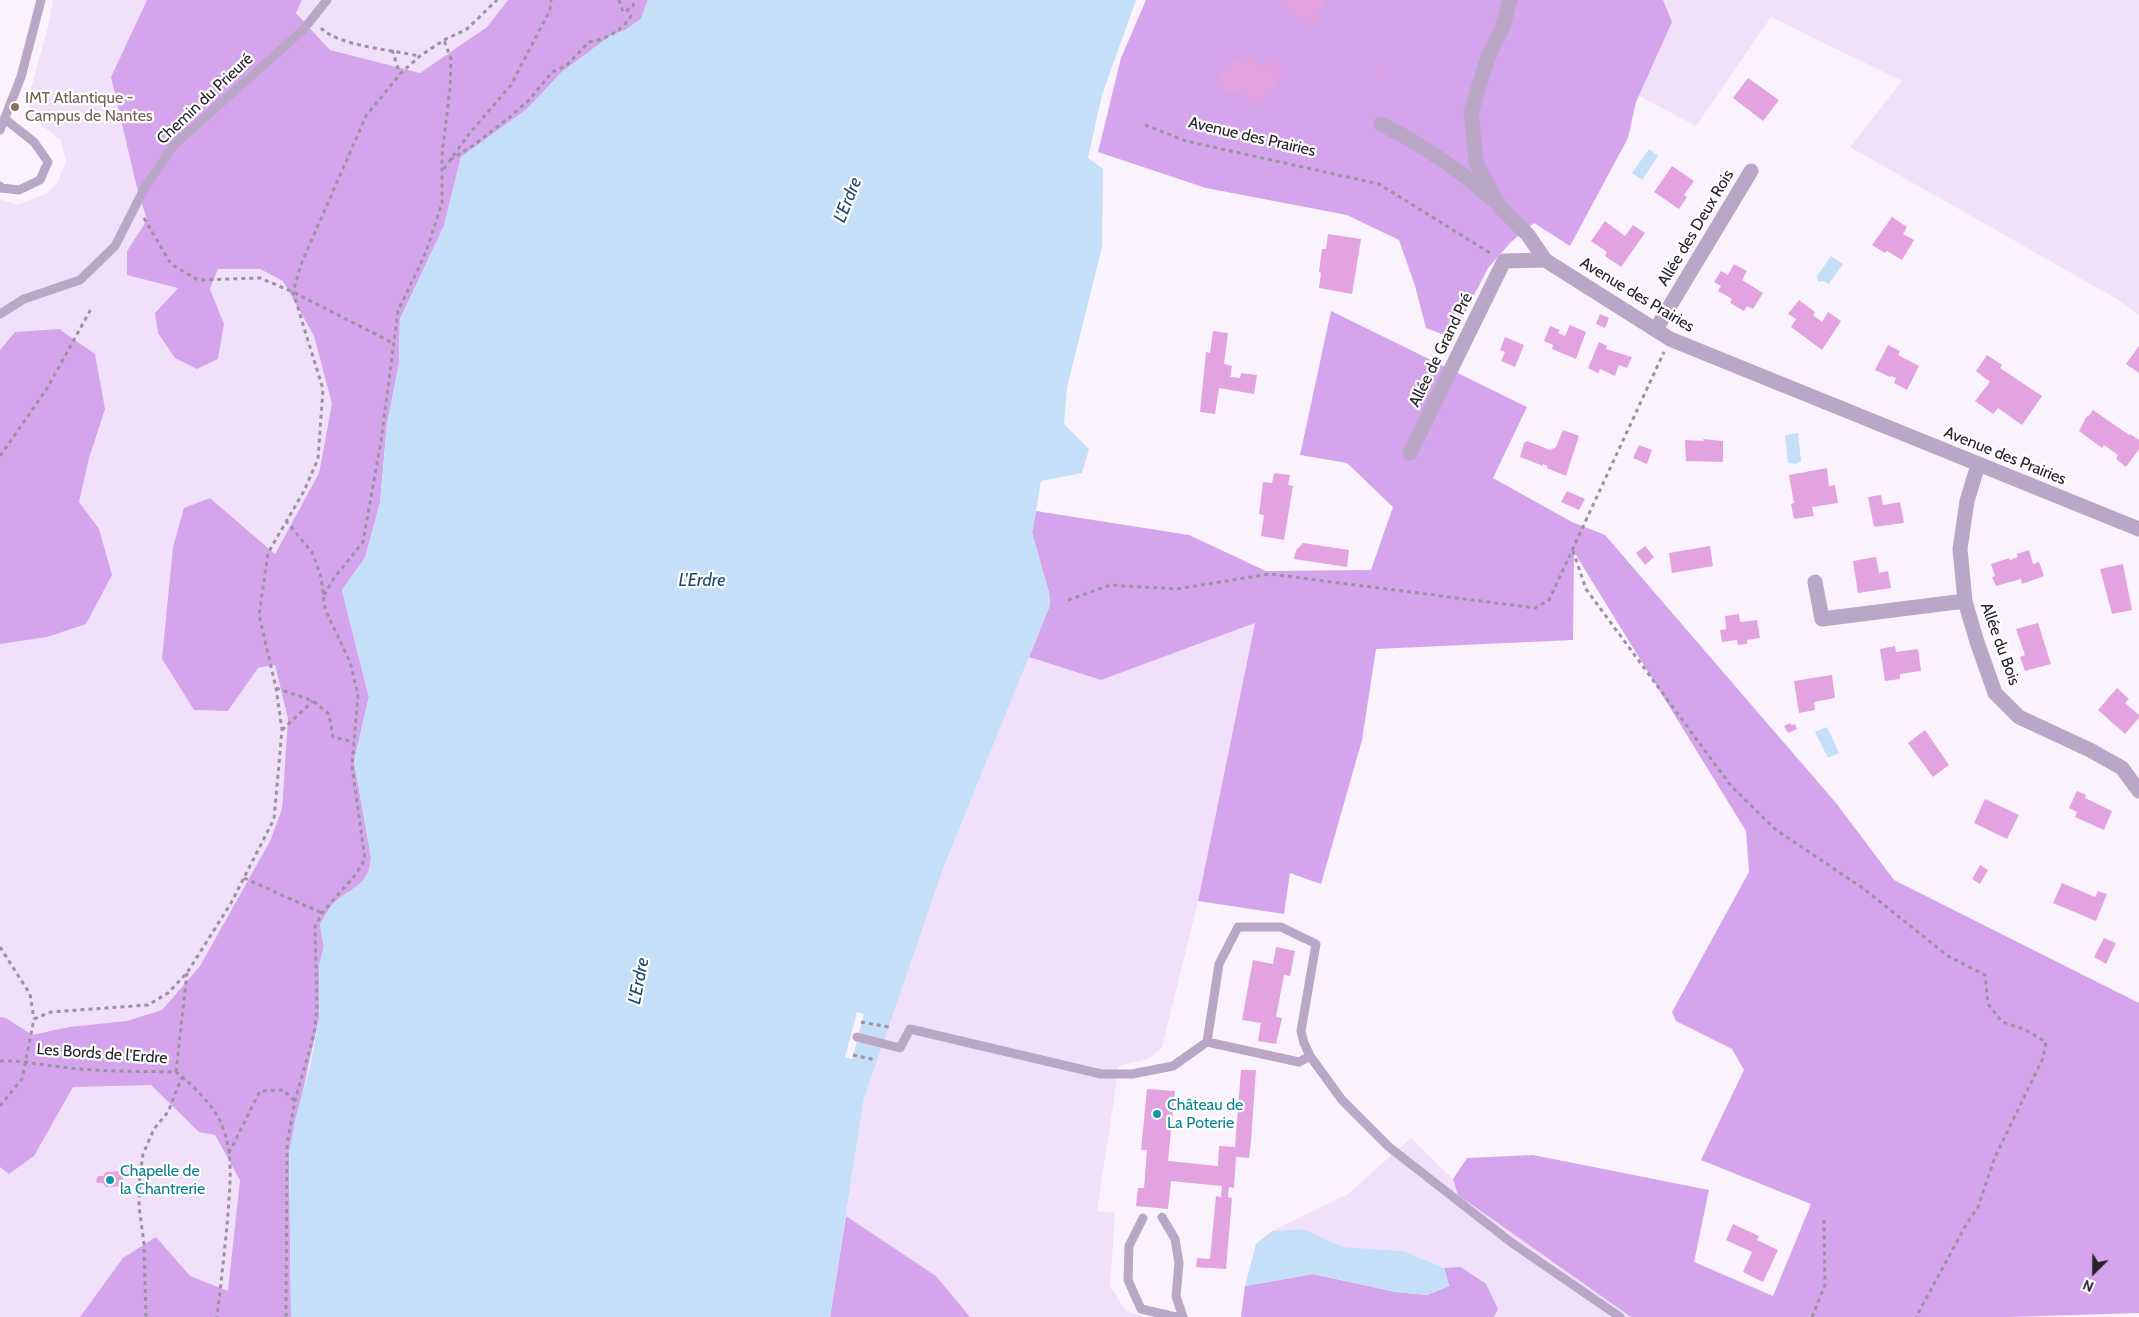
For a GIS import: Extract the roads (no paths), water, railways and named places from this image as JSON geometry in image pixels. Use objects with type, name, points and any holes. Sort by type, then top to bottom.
[{"type":"street","points":[[1499,206],[1476,162],[1471,112],[1488,57],[1502,29],[1510,0]]},
{"type":"street","points":[[1381,124],[1415,141],[1470,179],[1528,235],[1545,260]]},
{"type":"street","name":"Allée des Deux Rois","points":[[1656,329],[1751,171]]},
{"type":"street","name":"Avenue des Prairies","points":[[1545,260],[1670,338],[2139,529]]},
{"type":"street","name":"Allée de Grand Pré","points":[[1410,453],[1504,261],[1545,260]]},
{"type":"street","name":"Allée du Bois","points":[[1978,465],[1967,501],[1960,549],[1965,601],[1977,642],[1996,693],[2019,717],[2090,750],[2122,768],[2139,791]]},
{"type":"street","points":[[1816,582],[1822,619],[1965,601]]},
{"type":"lane","points":[[0,130],[21,76],[41,0]]},
{"type":"lane","name":"Chemin du Prieuré","points":[[0,314],[24,299],[80,280],[115,246],[144,187],[174,145],[313,18],[327,0]]},
{"type":"lane","points":[[0,186],[1,188],[19,190],[40,180],[48,162],[34,142],[5,119]]},
{"type":"lane","points":[[857,1037],[900,1048],[910,1029],[1101,1074],[1132,1074],[1173,1066],[1207,1042],[1220,964],[1238,927],[1281,927],[1316,944],[1301,1031],[1304,1044],[1310,1056],[1342,1100],[1410,1165],[1512,1243],[1620,1317]]},
{"type":"lane","points":[[1207,1042],[1299,1062],[1310,1056]]},
{"type":"lane","points":[[1162,1217],[1174,1239],[1179,1263],[1176,1296],[1183,1317]]},
{"type":"lane","points":[[1143,1218],[1129,1246],[1128,1280],[1141,1308],[1176,1317]]},
{"type":"water","name":"L'Erdre","points":[[648,0],[1136,0],[1102,95],[1088,158],[1103,169],[1102,247],[1067,387],[1064,424],[1089,449],[1082,473],[1041,481],[1032,533],[1049,593],[1050,605],[943,869],[864,1098],[830,1317],[291,1317],[289,1153],[319,1019],[319,966],[324,947],[320,924],[333,904],[363,880],[370,867],[371,857],[354,761],[369,697],[342,590],[365,558],[380,503],[387,424],[399,364],[400,319],[444,226],[461,157],[526,110],[562,72],[613,34],[624,31],[641,19]]},
{"type":"water","points":[[1649,149],[1658,156],[1642,180],[1632,173]]},
{"type":"water","points":[[1831,256],[1843,264],[1829,284],[1823,281],[1818,282],[1817,276]]},
{"type":"water","points":[[1798,433],[1801,461],[1796,464],[1788,463],[1785,435]]},
{"type":"water","points":[[1827,727],[1839,753],[1828,758],[1815,732]]},
{"type":"water","points":[[1303,1229],[1343,1247],[1404,1251],[1444,1268],[1449,1286],[1427,1295],[1396,1292],[1313,1274],[1245,1286],[1256,1244],[1272,1231]]},
{"type":"place","name":"IMT Atlantique - Campus de Nantes","points":[[15,107]]},
{"type":"place","name":"Château de La Poterie","points":[[1157,1114]]},
{"type":"place","name":"Chapelle de la Chantrerie","points":[[110,1180]]}]
